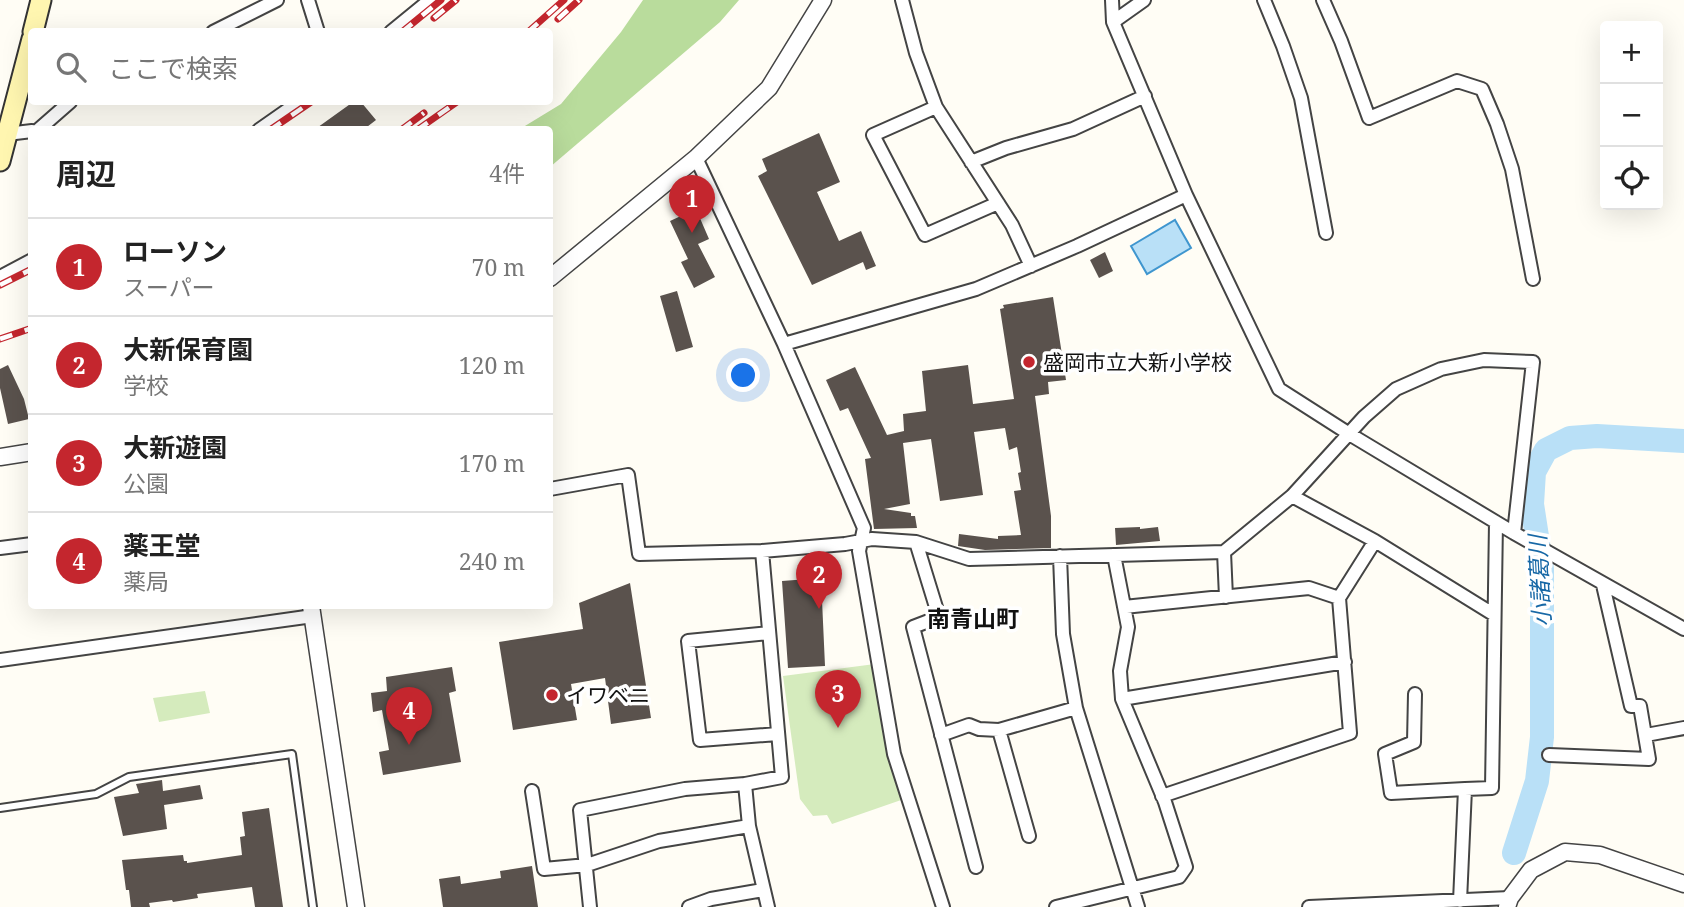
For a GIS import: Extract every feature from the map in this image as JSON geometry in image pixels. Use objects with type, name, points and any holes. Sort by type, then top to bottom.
[{"type":"main road","points":[[34,28],[41,0]]},
{"type":"main road","points":[[2,149],[28,53]]},
{"type":"street","points":[[221,28],[277,0]]},
{"type":"street","points":[[308,0],[317,28]]},
{"type":"street","points":[[396,28],[430,0]]},
{"type":"street","points":[[553,276],[696,158],[769,88],[823,0]]},
{"type":"street","points":[[902,0],[916,52],[936,107],[1013,225],[1031,266]]},
{"type":"street","points":[[1112,0],[1113,22],[1186,194],[1279,389],[1514,534],[1684,629]]},
{"type":"street","points":[[1113,22],[1143,0]]},
{"type":"street","points":[[1264,0],[1301,98],[1326,233]]},
{"type":"street","points":[[1323,0],[1369,118],[1457,80],[1482,89],[1512,169],[1532,279]]},
{"type":"street","points":[[971,162],[1006,148],[1073,129],[1145,96]]},
{"type":"street","points":[[43,126],[67,105]]},
{"type":"street","points":[[265,126],[295,105]]},
{"type":"street","points":[[936,107],[873,135],[925,235],[998,203]]},
{"type":"street","points":[[2,149],[28,133]]},
{"type":"street","points":[[696,158],[784,344],[864,528],[859,551],[894,754],[943,907]]},
{"type":"street","points":[[784,344],[976,289],[1186,194]]},
{"type":"street","points":[[0,277],[28,262]]},
{"type":"street","points":[[553,488],[628,475],[639,554],[762,551],[845,544],[860,540],[916,542],[969,559],[1224,552],[1292,496],[1351,435],[1364,417],[1396,389],[1441,369],[1485,360],[1532,362],[1514,534]]},
{"type":"street","points":[[0,457],[28,453]]},
{"type":"street","points":[[1292,496],[1375,541],[1493,614]]},
{"type":"street","points":[[1415,694],[1414,743],[1385,754],[1391,793],[1492,788],[1496,522]]},
{"type":"street","points":[[1162,796],[1350,733],[1339,598],[1375,541]]},
{"type":"street","points":[[916,542],[939,617],[913,627],[976,867]]},
{"type":"street","points":[[0,548],[28,544]]},
{"type":"street","points":[[590,907],[580,810],[685,789],[744,784],[782,777],[762,551]]},
{"type":"street","points":[[1224,552],[1226,597]]},
{"type":"street","points":[[1056,907],[1179,877],[1186,867],[1162,796],[1122,699],[1120,671],[1128,627],[1114,555]]},
{"type":"street","points":[[1060,556],[1063,634],[1076,708],[1138,907]]},
{"type":"street","points":[[1549,755],[1649,759],[1640,706],[1631,706],[1603,585]]},
{"type":"street","points":[[1124,607],[1309,588],[1339,598]]},
{"type":"street","points":[[0,660],[312,611],[356,907]]},
{"type":"street","points":[[769,634],[688,640],[700,740],[778,734]]},
{"type":"street","points":[[1122,699],[1345,662]]},
{"type":"street","points":[[941,735],[969,725],[979,729],[999,730],[1076,708]]},
{"type":"street","points":[[1646,735],[1684,728]]},
{"type":"street","points":[[999,730],[1029,836]]},
{"type":"street","points":[[744,784],[750,826],[768,907]]},
{"type":"street","points":[[1460,901],[1465,789]]},
{"type":"street","points":[[532,791],[544,869],[587,865],[659,841],[750,826]]},
{"type":"street","points":[[1309,907],[1460,901],[1509,903],[1531,870],[1565,852],[1600,855],[1684,884]]},
{"type":"street","points":[[688,907],[711,899],[764,890]]},
{"type":"lane","points":[[0,808],[96,794],[129,778],[292,754],[313,907]]},
{"type":"green space","points":[[643,0],[739,0],[720,22],[553,164],[553,126],[525,126],[561,104],[621,32]]},
{"type":"green space","points":[[875,664],[904,799],[832,824],[827,815],[813,816],[800,799],[783,676]]},
{"type":"green space","points":[[205,691],[210,713],[159,722],[153,698]]},
{"type":"water","points":[[1175,220],[1191,248],[1147,274],[1131,246]]},
{"type":"building","points":[[349,105],[364,105],[376,120],[368,126],[320,126]]},
{"type":"building","points":[[819,133],[840,182],[817,192],[839,241],[861,231],[876,266],[866,270],[863,262],[812,285],[758,176],[767,171],[762,159]]},
{"type":"building","points":[[696,209],[709,239],[698,244],[715,277],[694,288],[681,262],[688,259],[670,221]]},
{"type":"building","points":[[1105,252],[1113,271],[1099,278],[1090,260]]},
{"type":"building","points":[[677,291],[693,347],[676,352],[660,296]]},
{"type":"building","points":[[1053,297],[1066,380],[1048,382],[1049,394],[1035,396],[1051,516],[1051,548],[985,550],[958,546],[959,534],[998,539],[998,536],[1021,535],[1014,491],[1021,490],[1018,473],[1021,472],[1017,447],[1009,450],[1005,428],[974,432],[983,495],[940,501],[931,439],[903,443],[910,504],[884,509],[911,513],[911,516],[915,516],[917,528],[874,529],[865,459],[871,458],[848,408],[840,411],[826,380],[855,367],[887,435],[904,431],[903,414],[926,411],[922,371],[968,365],[973,404],[1014,399],[1000,309],[1004,308],[1003,305]]},
{"type":"building","points":[[8,365],[24,399],[28,419],[8,424],[0,388],[0,369]]},
{"type":"building","points":[[1158,527],[1160,541],[1116,545],[1115,528]]},
{"type":"building","points":[[821,578],[825,666],[788,668],[782,581]]},
{"type":"building","points":[[630,583],[651,718],[611,724],[605,678],[571,684],[577,720],[513,730],[499,642],[583,629],[579,603]]},
{"type":"building","points":[[452,667],[456,691],[449,693],[461,762],[383,775],[379,752],[389,750],[382,710],[373,712],[371,693],[387,691],[386,677]]},
{"type":"building","points":[[162,780],[163,791],[200,785],[203,799],[164,805],[167,829],[123,836],[114,797],[139,793],[136,784]]},
{"type":"building","points":[[269,808],[283,907],[255,907],[252,887],[197,894],[198,898],[173,902],[149,903],[150,907],[131,907],[122,860],[183,855],[187,863],[242,855],[240,837],[245,836],[242,812]]},
{"type":"building","points":[[532,866],[538,907],[443,907],[439,879],[460,876],[461,884],[501,878],[500,871]]},
{"type":"waterway","name":"小諸葛川","points":[[1514,853],[1537,781],[1542,737],[1542,569],[1532,504],[1534,472],[1546,450],[1570,438],[1597,436],[1684,441]]},
{"type":"railway","points":[[407,28],[441,0]]},
{"type":"railway","points":[[434,18],[456,0]]},
{"type":"railway","points":[[532,28],[564,0]]},
{"type":"railway","points":[[558,19],[579,0]]},
{"type":"railway","points":[[276,126],[307,105]]},
{"type":"railway","points":[[423,126],[453,105]]},
{"type":"railway","points":[[406,126],[424,113]]},
{"type":"railway","points":[[0,285],[28,271]]},
{"type":"railway","points":[[0,339],[28,329]]},
{"type":"place","name":"ローソン","points":[[692,233]]},
{"type":"place","name":"盛岡市立大新小学校","points":[[1029,362]]},
{"type":"place","name":"大新保育園","points":[[819,609]]},
{"type":"place","name":"イワベニ","points":[[552,695]]},
{"type":"place","name":"大新遊園","points":[[838,728]]},
{"type":"place","name":"薬王堂","points":[[409,745]]},
{"type":"district","name":"南青山町","points":[[973,618]]}]
